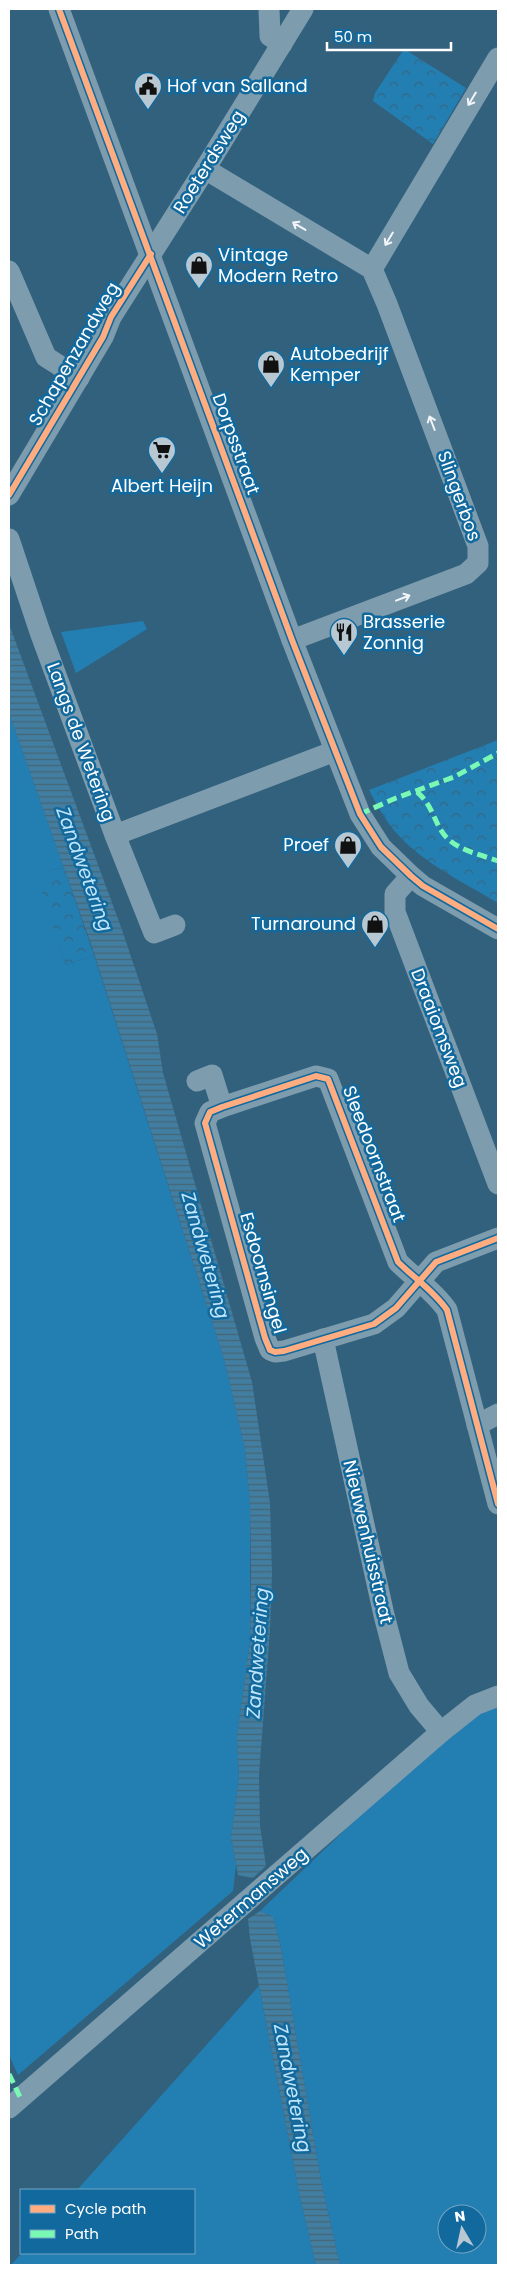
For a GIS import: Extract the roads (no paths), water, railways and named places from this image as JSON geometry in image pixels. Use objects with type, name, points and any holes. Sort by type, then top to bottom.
[{"type":"street","name":"Dorpsstraat","points":[[59,9],[86,57],[151,254],[292,640],[335,751],[368,829],[381,847],[423,886],[498,929]]},
{"type":"street","points":[[269,9],[270,36],[282,44]]},
{"type":"street","name":"Roeterdsweg","points":[[151,254],[303,9]]},
{"type":"street","points":[[205,169],[372,269],[498,58]]},
{"type":"street","name":"Schapenzandweg","points":[[9,495],[103,337],[110,317],[151,254]]},
{"type":"street","name":"Slingerbos","points":[[292,640],[466,574],[473,570],[478,563],[480,555],[387,304],[372,269]]},
{"type":"street","points":[[9,270],[46,357],[79,378]]},
{"type":"street","name":"Langs de Wetering","points":[[9,539],[40,632],[115,835],[335,751]]},
{"type":"street","points":[[115,835],[154,933],[175,925]]},
{"type":"street","name":"Draaiomsweg","points":[[411,876],[396,894],[395,912],[498,1184]]},
{"type":"street","points":[[197,1081],[212,1075],[222,1107]]},
{"type":"street","name":"Sleedoornstraat","points":[[222,1107],[316,1076],[328,1079],[398,1262],[417,1282]]},
{"type":"street","name":"Esdoornsingel","points":[[222,1107],[210,1112],[205,1122],[270,1350],[284,1352],[374,1324],[396,1308],[436,1262],[498,1238]]},
{"type":"street","points":[[417,1282],[439,1298],[447,1310],[498,1504]]},
{"type":"street","name":"Nieuwenhuisstraat","points":[[323,1339],[384,1615],[399,1673],[419,1706],[441,1732]]},
{"type":"street","points":[[477,1425],[498,1414]]},
{"type":"street","name":"Wetermansweg","points":[[9,2108],[441,1732],[475,1705],[498,1696]]},
{"type":"water","name":"Zandwetering","points":[[9,624],[121,927],[157,1034],[163,1073],[252,1382],[270,1503],[272,1574],[270,1630],[259,1775],[260,1826],[266,1866],[253,1878],[238,1875],[231,1837],[239,1778],[237,1736],[250,1642],[250,1503],[245,1449],[224,1359],[91,944],[9,713]]},
{"type":"water","name":"Zandwetering","points":[[260,1911],[273,1917],[281,1948],[322,2186],[340,2265],[316,2265],[300,2197],[250,1939],[248,1919]]},
{"type":"place","name":"Hof van Salland","points":[[148,110]]},
{"type":"place","name":"Vintage Modern Retro","points":[[199,289]]},
{"type":"place","name":"Autobedrijf Kemper","points":[[271,388]]},
{"type":"place","name":"Albert Heijn","points":[[162,474]]},
{"type":"place","name":"Brasserie Zonnig","points":[[344,656]]},
{"type":"place","name":"Proef","points":[[348,869]]},
{"type":"place","name":"Turnaround","points":[[375,948]]}]
